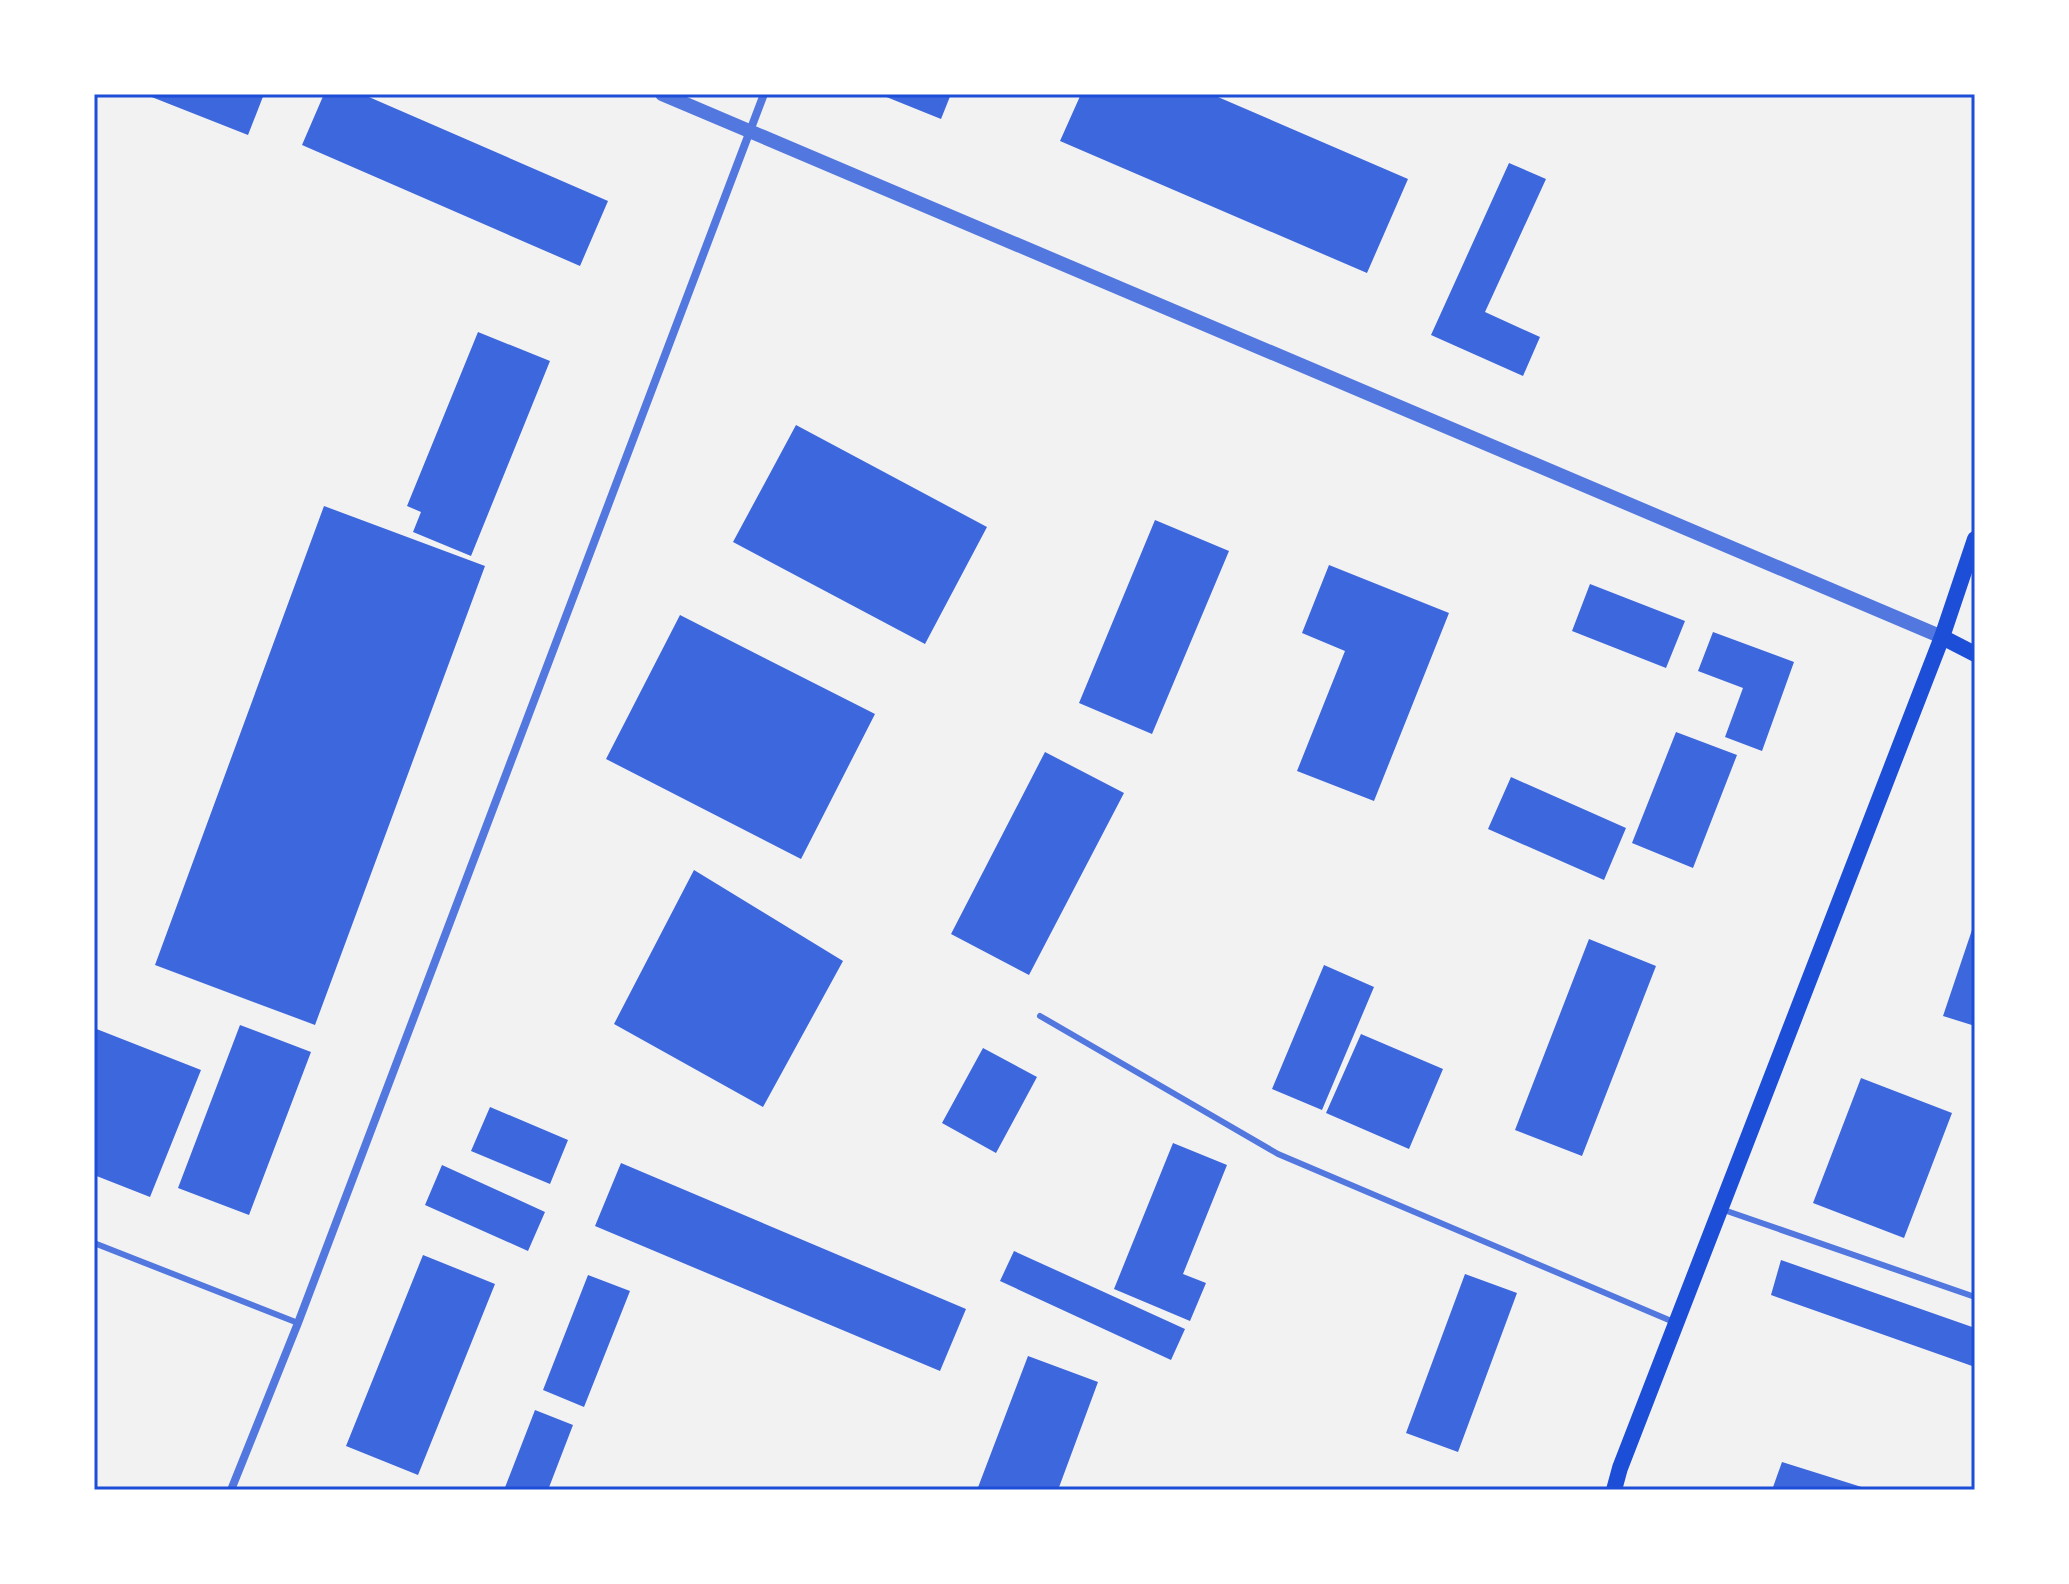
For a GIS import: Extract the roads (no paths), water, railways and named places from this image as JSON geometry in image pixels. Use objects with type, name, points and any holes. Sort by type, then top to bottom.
[{"type":"main road","points":[[1614,1490],[1942,637],[1975,539]]},
{"type":"main road","points":[[1942,637],[1975,654]]},
{"type":"street","points":[[662,94],[1942,637]]},
{"type":"street","points":[[231,1490],[298,1323],[764,94]]},
{"type":"lane","points":[[1040,1016],[1278,1154],[1676,1323]]},
{"type":"lane","points":[[1720,1209],[1975,1297]]},
{"type":"lane","points":[[94,1243],[298,1323]]}]
